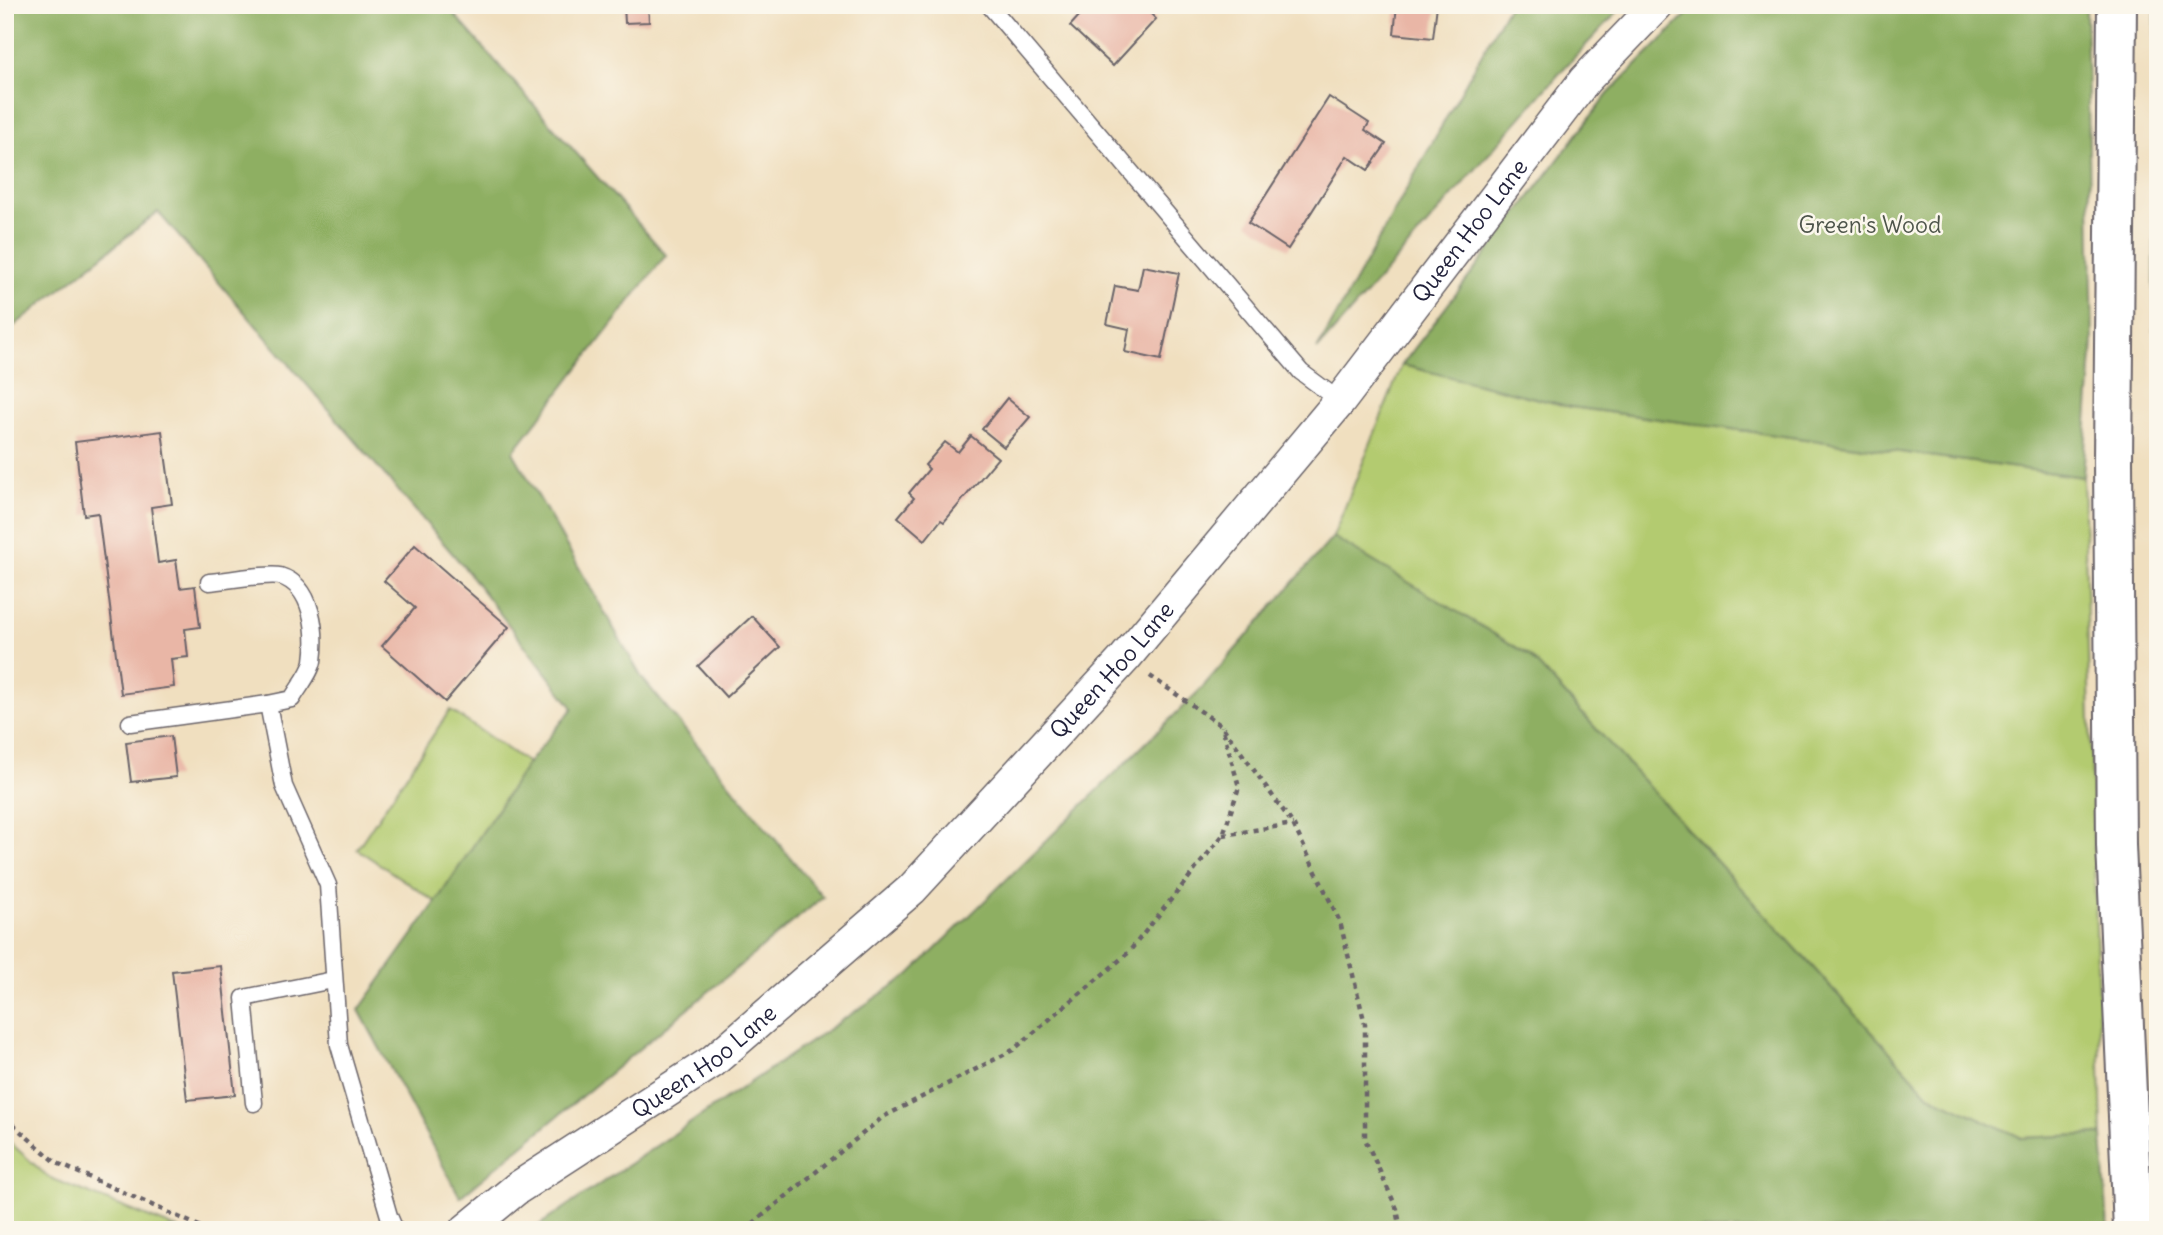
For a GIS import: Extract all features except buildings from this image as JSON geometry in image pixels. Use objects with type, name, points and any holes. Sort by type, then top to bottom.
[{"type":"street","name":"Queen Hoo Lane","points":[[466,1230],[516,1189],[712,1062],[912,889],[1125,658],[1340,401],[1585,80],[1657,5]]},
{"type":"street","points":[[2117,5],[2113,447],[2116,845],[2133,1230]]},
{"type":"lane","points":[[989,5],[1301,372],[1340,401]]},
{"type":"lane","points":[[130,723],[292,699],[312,663],[313,623],[302,590],[292,581],[277,575],[209,582]]},
{"type":"lane","points":[[268,704],[284,786],[328,885],[339,1045],[389,1216],[396,1230]]},
{"type":"lane","points":[[254,1103],[244,998],[333,980]]},
{"type":"path","points":[[1125,658],[1222,726],[1293,824],[1340,922],[1365,1024],[1365,1139],[1397,1209],[1401,1230]]},
{"type":"path","points":[[745,1230],[883,1116],[1013,1050],[1128,953],[1223,835],[1239,787],[1222,726]]},
{"type":"path","points":[[1223,835],[1293,824]]},
{"type":"path","points":[[5,1118],[57,1163],[208,1230]]},
{"type":"green space","points":[[5,5],[446,5],[666,255],[513,452],[642,678],[823,897],[460,1197],[359,1010],[436,902],[528,763],[573,708],[464,567],[158,212],[5,333]]},
{"type":"green space","points":[[1509,5],[1624,5],[1566,66],[1317,350]]},
{"type":"green space","name":"Green's Wood","points":[[1696,5],[2086,5],[2093,341],[2083,477],[1571,407],[1402,365],[1608,94]]},
{"type":"green space","points":[[2155,5],[2158,5],[2158,329],[2154,330]]},
{"type":"green space","points":[[1402,365],[1571,407],[2083,477],[2102,1134],[2022,1138],[1929,1095],[1529,655],[1333,537]]},
{"type":"green space","points":[[1333,537],[1529,655],[1929,1095],[2022,1138],[2102,1134],[2108,1230],[532,1230],[909,975],[1201,689]]},
{"type":"green space","points":[[450,710],[528,763],[436,902],[357,849]]},
{"type":"green space","points":[[5,1138],[48,1177],[180,1230],[5,1230]]}]
